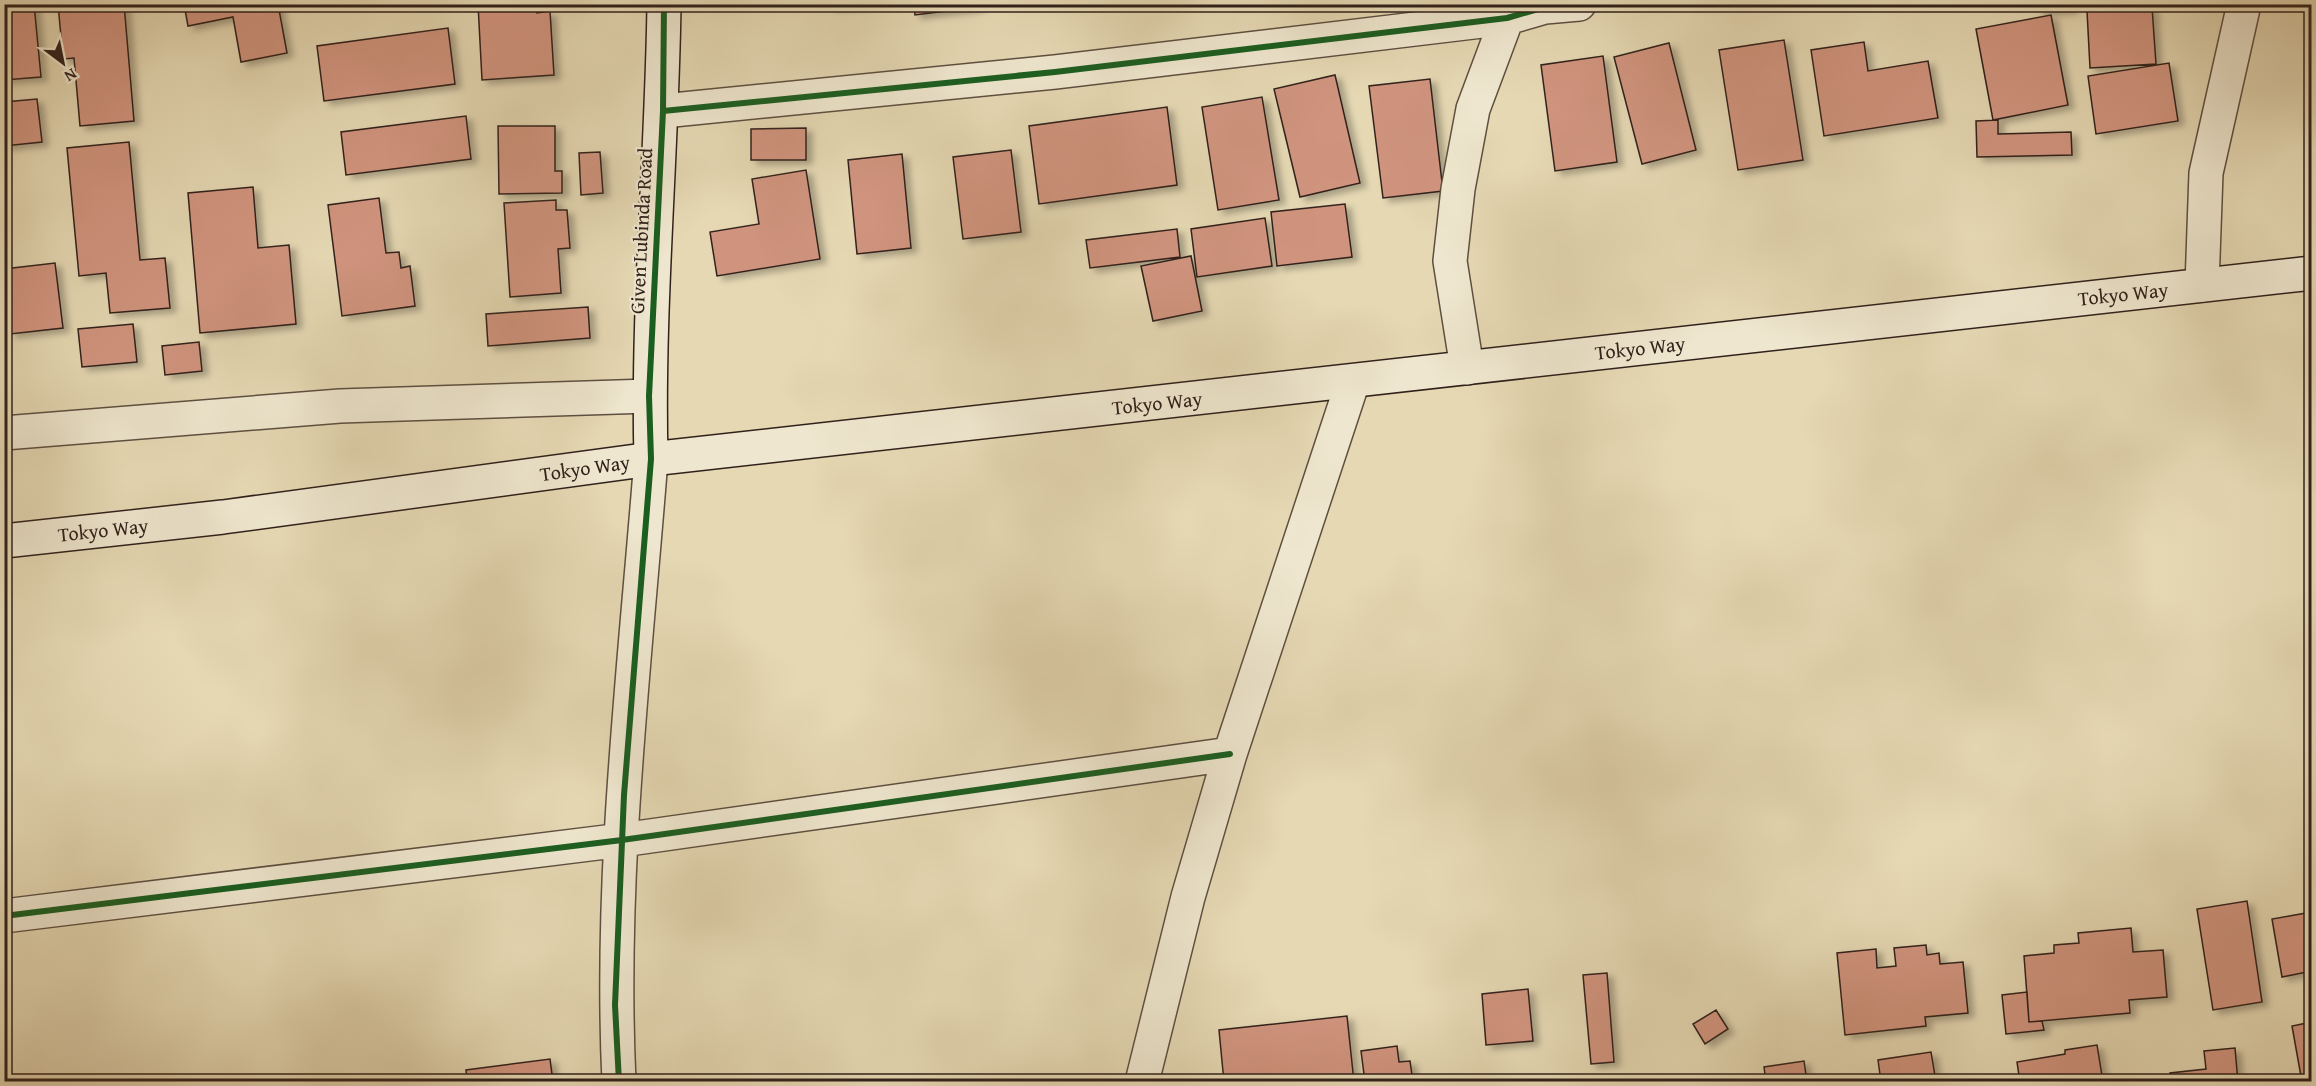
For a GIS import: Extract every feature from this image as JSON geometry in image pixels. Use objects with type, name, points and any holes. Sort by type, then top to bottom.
[{"type":"street","name":"Given Lubinda Road","points":[[619,1082],[615,1005],[622,840],[651,459],[649,396],[663,111],[664,4]]},
{"type":"street","points":[[663,111],[1055,72],[1507,18],[1546,6],[1580,4]]},
{"type":"street","points":[[2202,285],[2206,172],[2244,4]]},
{"type":"street","points":[[1467,368],[1450,261],[1458,189],[1473,109],[1507,18]]},
{"type":"street","name":"Tokyo Way","points":[[4,541],[223,517],[651,459],[2312,273]]},
{"type":"street","points":[[1142,1082],[1188,897],[1230,754],[1353,381]]},
{"type":"street","points":[[4,433],[340,406],[649,396]]},
{"type":"street","points":[[4,916],[622,840],[1230,754]]},
{"type":"building","points":[[4,4],[34,4],[41,77],[4,80]]},
{"type":"building","points":[[58,4],[124,4],[134,121],[80,126],[74,58],[63,59]]},
{"type":"building","points":[[184,4],[278,4],[287,53],[241,62],[233,17],[188,26]]},
{"type":"building","points":[[478,4],[537,4],[537,13],[550,11],[554,75],[482,80]]},
{"type":"building","points":[[830,4],[867,4],[831,7]]},
{"type":"building","points":[[914,4],[978,4],[978,7],[915,15]]},
{"type":"building","points":[[2038,4],[2072,4],[2072,9],[2038,11]]},
{"type":"building","points":[[2152,7],[2156,64],[2090,68],[2087,11]]},
{"type":"building","points":[[2051,15],[2068,105],[1993,120],[1976,29]]},
{"type":"building","points":[[448,28],[455,84],[324,101],[317,46]]},
{"type":"building","points":[[1784,40],[1803,160],[1738,170],[1719,50]]},
{"type":"building","points":[[1864,42],[1868,71],[1928,61],[1938,118],[1824,136],[1811,50]]},
{"type":"building","points":[[1669,43],[1696,150],[1642,164],[1614,57]]},
{"type":"building","points":[[1603,56],[1617,162],[1555,171],[1541,65]]},
{"type":"building","points":[[2169,63],[2178,121],[2096,134],[2088,76]]},
{"type":"building","points":[[1335,75],[1360,183],[1300,197],[1274,89]]},
{"type":"building","points":[[1430,79],[1443,191],[1383,198],[1369,86]]},
{"type":"building","points":[[1262,97],[1279,200],[1218,210],[1202,107]]},
{"type":"building","points":[[37,99],[42,142],[4,146],[4,102]]},
{"type":"building","points":[[1167,107],[1177,185],[1039,204],[1029,126]]},
{"type":"building","points":[[466,116],[471,159],[346,175],[341,132]]},
{"type":"building","points":[[1998,120],[1998,134],[2071,132],[2072,155],[1977,157],[1976,121]]},
{"type":"building","points":[[498,126],[555,126],[555,171],[562,171],[562,193],[499,194]]},
{"type":"building","points":[[806,128],[806,160],[751,160],[751,129]]},
{"type":"building","points":[[129,142],[140,260],[165,258],[170,308],[110,313],[106,273],[79,276],[67,148]]},
{"type":"building","points":[[1011,150],[1021,232],[963,239],[953,157]]},
{"type":"building","points":[[600,152],[603,193],[581,195],[579,153]]},
{"type":"building","points":[[902,154],[911,248],[857,254],[848,160]]},
{"type":"building","points":[[806,170],[820,259],[717,276],[710,232],[759,224],[752,179]]},
{"type":"building","points":[[253,187],[258,248],[289,245],[296,324],[200,333],[188,193]]},
{"type":"building","points":[[379,198],[386,253],[399,252],[401,268],[410,266],[415,306],[342,316],[328,205]]},
{"type":"building","points":[[556,200],[556,210],[567,210],[570,248],[558,249],[561,293],[510,297],[504,203]]},
{"type":"building","points":[[1345,204],[1352,257],[1277,266],[1271,212]]},
{"type":"building","points":[[1265,218],[1272,266],[1197,277],[1191,229]]},
{"type":"building","points":[[1177,229],[1180,257],[1090,268],[1086,240]]},
{"type":"building","points":[[1191,256],[1202,311],[1153,321],[1141,266]]},
{"type":"building","points":[[55,263],[63,328],[10,334],[4,269]]},
{"type":"building","points":[[588,307],[590,338],[488,346],[486,314]]},
{"type":"building","points":[[133,324],[137,362],[82,367],[78,329]]},
{"type":"building","points":[[199,342],[202,371],[165,375],[162,346]]},
{"type":"building","points":[[2247,901],[2262,1002],[2213,1010],[2197,909]]},
{"type":"building","points":[[2312,912],[2312,971],[2282,977],[2272,919]]},
{"type":"building","points":[[2131,928],[2133,952],[2163,950],[2167,997],[2129,1000],[2130,1013],[2029,1022],[2024,956],[2054,953],[2054,945],[2079,943],[2078,933]]},
{"type":"building","points":[[1926,945],[1927,955],[1939,953],[1940,964],[1963,962],[1968,1013],[1925,1017],[1926,1026],[1845,1035],[1837,953],[1876,949],[1877,968],[1896,966],[1894,948]]},
{"type":"building","points":[[1607,973],[1614,1062],[1591,1064],[1583,975]]},
{"type":"building","points":[[1528,989],[1533,1041],[1486,1045],[1482,994]]},
{"type":"building","points":[[2027,992],[2029,1022],[2042,1021],[2044,1030],[2006,1034],[2002,995]]},
{"type":"building","points":[[1716,1010],[1728,1029],[1705,1044],[1693,1024]]},
{"type":"building","points":[[1347,1016],[1354,1082],[1224,1082],[1219,1030]]},
{"type":"building","points":[[2312,1022],[2312,1082],[2302,1082],[2292,1026]]},
{"type":"building","points":[[2097,1045],[2103,1082],[2020,1082],[2017,1062],[2065,1054],[2065,1050]]},
{"type":"building","points":[[1397,1046],[1399,1062],[1410,1061],[1413,1082],[1365,1082],[1361,1051]]},
{"type":"building","points":[[2235,1048],[2238,1082],[2171,1082],[2170,1073],[2206,1069],[2204,1051]]},
{"type":"building","points":[[1931,1052],[1936,1082],[1881,1082],[1878,1060]]},
{"type":"building","points":[[550,1059],[553,1082],[467,1082],[466,1070]]},
{"type":"building","points":[[1804,1061],[1807,1082],[1766,1082],[1764,1067]]},
{"type":"building","points":[[774,1077],[775,1082],[735,1082]]},
{"type":"building","points":[[1707,1077],[1707,1082],[1672,1082]]},
{"type":"cycle path","points":[[619,1082],[615,1005],[624,795],[651,459],[649,396],[663,111],[664,4]]},
{"type":"cycle path","points":[[663,111],[1055,72],[1507,18],[1545,7],[1579,4]]},
{"type":"cycle path","points":[[4,916],[622,840],[1230,754]]}]
